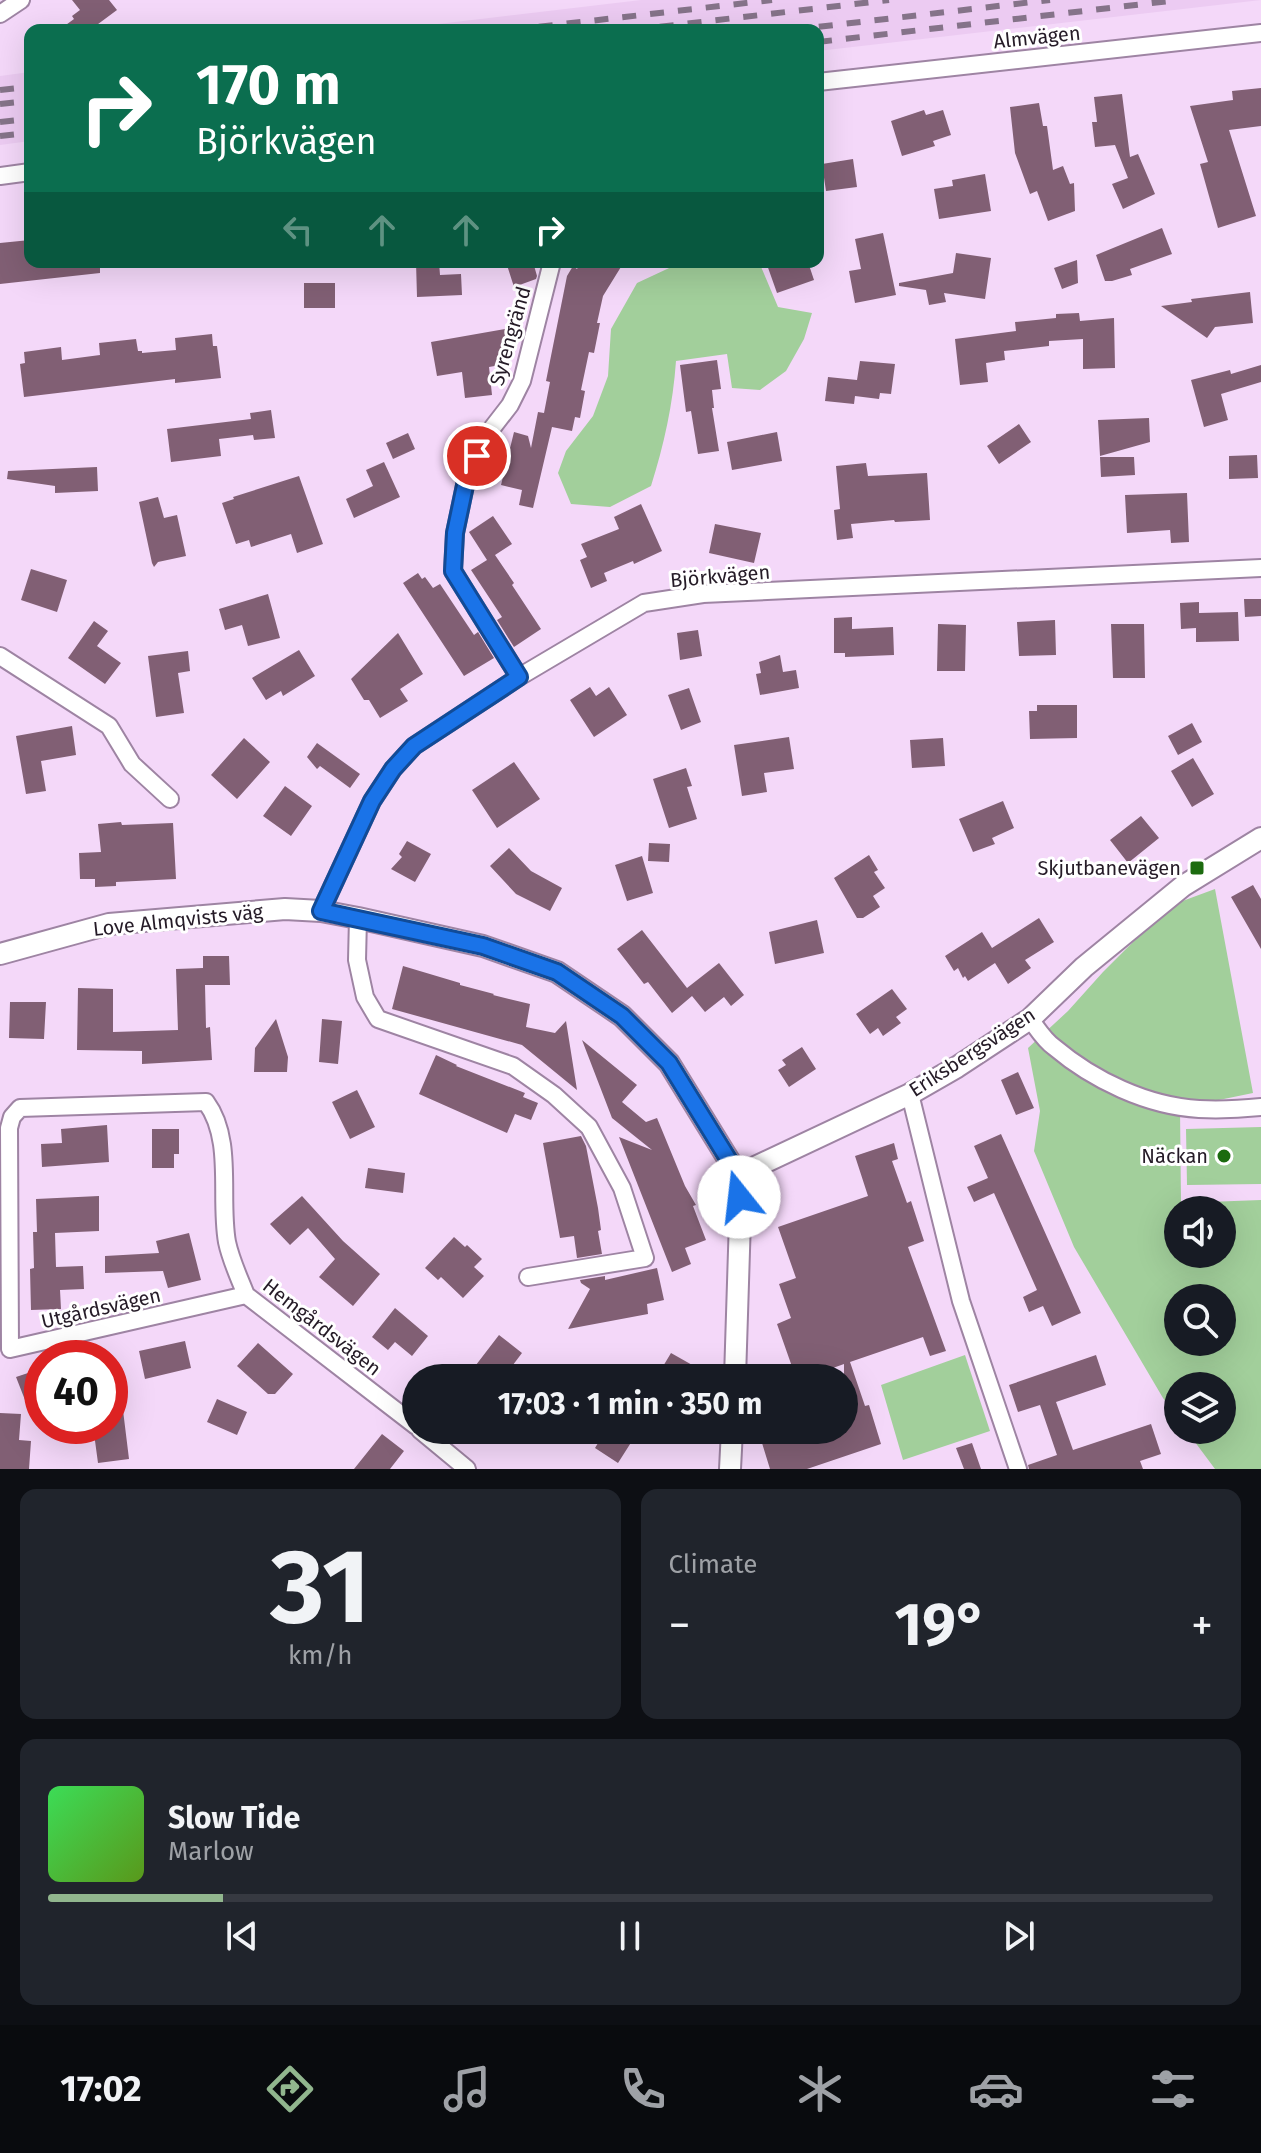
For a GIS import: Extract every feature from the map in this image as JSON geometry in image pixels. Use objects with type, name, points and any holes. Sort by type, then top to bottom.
[{"type":"street","points":[[0,14],[21,0]]},
{"type":"street","name":"Almvägen","points":[[824,81],[1261,33]]},
{"type":"street","points":[[0,176],[24,173]]},
{"type":"street","name":"Syrengränd","points":[[519,677],[453,571],[455,533],[467,476],[486,436],[510,405],[522,381],[550,268]]},
{"type":"street","name":"Björkvägen","points":[[321,911],[372,801],[393,769],[414,746],[519,677],[644,603],[703,594],[1261,568]]},
{"type":"street","points":[[0,656],[109,726],[132,764],[170,799]]},
{"type":"street","name":"Eriksbergsvägen","points":[[738,1175],[910,1094],[957,1067],[1030,1019],[1084,967],[1183,886],[1261,838]]},
{"type":"street","name":"Love Almqvists väg","points":[[0,954],[109,924],[285,909],[321,911],[483,946],[557,972],[622,1016],[669,1063],[738,1175],[740,1219],[735,1364]]},
{"type":"street","points":[[358,918],[357,960],[365,997],[378,1019],[513,1066],[554,1095],[589,1127],[622,1188],[645,1258],[528,1277]]},
{"type":"street","points":[[1030,1019],[1052,1046],[1097,1077],[1127,1092],[1197,1109],[1261,1107]]},
{"type":"street","points":[[910,1094],[961,1301],[1018,1469]]},
{"type":"street","name":"Hemgårdsvägen","points":[[206,1102],[216,1115],[221,1136],[227,1240],[246,1295],[402,1416]]},
{"type":"street","name":"Utgårdsvägen","points":[[206,1102],[20,1108],[12,1117],[9,1128],[10,1349],[246,1295]]},
{"type":"street","name":"Hemgårdsvägen","points":[[437,1444],[467,1469]]},
{"type":"street","points":[[730,1469],[731,1444]]},
{"type":"shaded area","points":[[641,0],[1261,0],[824,50],[824,24],[438,24]]},
{"type":"shaded area","points":[[24,73],[24,142],[0,145],[0,76]]},
{"type":"green space","points":[[669,268],[762,268],[778,307],[812,313],[804,339],[786,371],[760,390],[732,388],[727,354],[676,361],[667,424],[651,486],[610,507],[571,504],[558,473],[566,451],[593,416],[608,376],[611,329],[637,283]]},
{"type":"green space","name":"Näckan","points":[[1215,889],[1253,1093],[1180,1108],[1181,1196],[1164,1196],[1164,1268],[1236,1268],[1236,1201],[1261,1200],[1261,1469],[1215,1469],[1196,1444],[1236,1444],[1236,1372],[1164,1372],[1163,1398],[1074,1247],[1034,1151],[1040,1111],[1028,1048],[1068,1011],[1169,906]]},
{"type":"green space","name":"Näckan","points":[[1261,1127],[1261,1184],[1187,1185],[1186,1129]]},
{"type":"green space","points":[[965,1355],[990,1431],[903,1460],[881,1385]]},
{"type":"building","points":[[72,0],[109,0],[117,10],[98,24],[67,24],[80,10]]},
{"type":"building","points":[[1261,88],[1261,126],[1229,130],[1256,216],[1218,228],[1200,164],[1208,162],[1190,106],[1233,100],[1232,91]]},
{"type":"building","points":[[1122,94],[1130,157],[1138,154],[1155,194],[1123,209],[1112,184],[1128,178],[1115,145],[1095,147],[1092,122],[1097,122],[1094,97]]},
{"type":"building","points":[[1039,103],[1043,126],[1047,126],[1053,170],[1063,166],[1070,184],[1074,183],[1075,211],[1048,221],[1037,191],[1030,194],[1015,153],[1010,107]]},
{"type":"building","points":[[924,110],[926,115],[943,110],[951,135],[933,141],[935,146],[902,156],[891,121]]},
{"type":"building","points":[[853,159],[857,187],[826,191],[824,164]]},
{"type":"building","points":[[985,174],[991,211],[939,219],[934,189],[953,186],[952,180]]},
{"type":"building","points":[[1162,228],[1172,254],[1130,269],[1132,275],[1105,281],[1096,255]]},
{"type":"building","points":[[883,233],[896,295],[855,303],[849,271],[861,269],[855,239]]},
{"type":"building","points":[[24,241],[24,268],[100,268],[100,273],[0,284],[0,243]]},
{"type":"building","points":[[956,253],[991,258],[985,299],[944,293],[946,302],[929,305],[926,290],[899,286],[899,283],[953,273]]},
{"type":"building","points":[[1077,260],[1078,283],[1062,289],[1054,268]]},
{"type":"building","points":[[416,268],[439,268],[440,275],[461,274],[462,295],[417,297]]},
{"type":"building","points":[[508,268],[535,268],[536,279],[514,287]]},
{"type":"building","points":[[572,268],[620,268],[603,296],[594,353],[589,352],[581,390],[585,391],[580,418],[575,417],[572,431],[552,427],[533,508],[519,505],[522,490],[501,485],[514,432],[528,436],[531,448],[538,412],[544,413],[550,382],[546,381],[567,276]]},
{"type":"building","points":[[768,268],[810,268],[814,280],[777,293]]},
{"type":"building","points":[[304,283],[335,283],[335,308],[304,308]]},
{"type":"building","points":[[1250,292],[1253,323],[1215,327],[1207,338],[1161,306],[1192,302],[1191,299]]},
{"type":"building","points":[[1079,313],[1080,321],[1114,318],[1115,368],[1083,369],[1083,339],[1049,341],[1049,346],[1004,351],[1005,360],[986,363],[988,382],[960,385],[955,339],[1016,331],[1015,322]]},
{"type":"building","points":[[505,329],[511,363],[489,367],[492,395],[465,398],[462,372],[437,376],[431,342]]},
{"type":"building","points":[[212,334],[213,346],[217,346],[221,378],[175,383],[175,379],[24,397],[20,364],[25,363],[24,352],[61,347],[62,360],[100,355],[99,343],[136,339],[138,351],[142,353],[176,350],[175,338]]},
{"type":"building","points":[[717,360],[721,389],[712,390],[712,408],[719,451],[698,454],[691,411],[686,412],[680,365]]},
{"type":"building","points":[[860,361],[895,364],[891,394],[880,393],[879,399],[855,396],[854,404],[825,401],[828,377],[857,380]]},
{"type":"building","points":[[1261,365],[1261,382],[1221,394],[1228,420],[1204,427],[1191,380],[1230,370],[1231,374]]},
{"type":"building","points":[[271,410],[275,438],[254,440],[253,435],[219,439],[221,456],[171,462],[167,429],[251,419],[250,413]]},
{"type":"building","points":[[1149,418],[1150,442],[1100,456],[1098,420]]},
{"type":"building","points":[[1019,424],[1031,442],[999,464],[987,446]]},
{"type":"building","points":[[777,432],[782,461],[732,470],[727,442]]},
{"type":"building","points":[[408,433],[415,449],[393,459],[386,443]]},
{"type":"building","points":[[1257,455],[1258,478],[1229,479],[1229,456]]},
{"type":"building","points":[[1100,457],[1134,457],[1135,475],[1101,477]]},
{"type":"building","points":[[384,462],[400,497],[354,518],[346,499],[373,486],[366,470]]},
{"type":"building","points":[[866,463],[868,476],[927,473],[930,520],[851,524],[853,538],[837,540],[834,510],[840,509],[836,466]]},
{"type":"building","points":[[97,467],[98,491],[55,493],[55,486],[7,479],[8,471]]},
{"type":"building","points":[[299,476],[323,544],[297,553],[291,534],[251,547],[249,540],[236,544],[222,503]]},
{"type":"building","points":[[1187,493],[1189,542],[1171,543],[1170,530],[1127,533],[1125,495]]},
{"type":"building","points":[[158,497],[164,518],[177,515],[186,556],[158,562],[154,567],[139,502]]},
{"type":"building","points":[[641,504],[662,551],[604,573],[607,581],[591,588],[580,560],[587,557],[581,544],[619,529],[614,517]]},
{"type":"building","points":[[493,516],[512,544],[495,555],[541,629],[514,647],[497,620],[502,617],[471,570],[487,560],[469,532]]},
{"type":"building","points":[[715,524],[761,533],[754,563],[709,553]]},
{"type":"building","points":[[31,569],[67,580],[57,612],[21,600]]},
{"type":"building","points":[[418,573],[433,588],[440,584],[474,635],[478,632],[494,658],[464,676],[403,583]]},
{"type":"building","points":[[268,594],[280,638],[248,646],[242,625],[225,630],[219,609]]},
{"type":"building","points":[[1244,599],[1261,599],[1261,616],[1245,617]]},
{"type":"building","points":[[1199,602],[1199,613],[1238,612],[1239,641],[1196,642],[1196,628],[1181,629],[1180,603]]},
{"type":"building","points":[[852,617],[852,629],[893,627],[894,655],[845,657],[845,653],[834,653],[834,618]]},
{"type":"building","points":[[1055,620],[1056,655],[1019,656],[1017,622]]},
{"type":"building","points":[[94,621],[108,631],[97,646],[121,663],[105,684],[68,658]]},
{"type":"building","points":[[938,624],[966,625],[965,671],[937,671]]},
{"type":"building","points":[[1111,624],[1144,624],[1145,678],[1113,678]]},
{"type":"building","points":[[698,630],[702,656],[680,660],[677,633]]},
{"type":"building","points":[[398,633],[423,674],[400,689],[408,701],[380,718],[351,679]]},
{"type":"building","points":[[299,650],[315,676],[283,696],[281,691],[266,700],[252,678]]},
{"type":"building","points":[[188,651],[190,671],[178,673],[184,713],[156,717],[148,656]]},
{"type":"building","points":[[780,655],[783,672],[796,670],[799,688],[760,695],[756,674],[761,673],[759,662]]},
{"type":"building","points":[[590,687],[596,696],[609,687],[627,715],[594,737],[570,700]]},
{"type":"building","points":[[689,688],[701,722],[681,730],[668,695]]},
{"type":"building","points":[[1037,705],[1077,705],[1077,738],[1030,739],[1029,711],[1037,711]]},
{"type":"building","points":[[1192,723],[1202,742],[1178,755],[1168,736]]},
{"type":"building","points":[[72,726],[76,755],[41,761],[46,791],[26,794],[16,736]]},
{"type":"building","points":[[789,737],[794,769],[764,773],[767,792],[742,796],[734,745]]},
{"type":"building","points":[[244,738],[270,762],[237,799],[211,775]]},
{"type":"building","points":[[943,738],[945,766],[912,768],[910,740]]},
{"type":"building","points":[[317,743],[360,774],[350,788],[320,766],[317,769],[307,757]]},
{"type":"building","points":[[1193,758],[1214,794],[1192,807],[1171,771]]},
{"type":"building","points":[[514,762],[540,799],[497,828],[472,790]]},
{"type":"building","points":[[686,768],[692,786],[687,787],[697,819],[669,828],[653,779]]},
{"type":"building","points":[[285,786],[312,806],[291,836],[263,816]]},
{"type":"building","points":[[1003,801],[1014,828],[992,838],[995,844],[973,852],[959,819]]},
{"type":"building","points":[[1141,816],[1159,838],[1128,863],[1110,840]]},
{"type":"building","points":[[121,822],[122,825],[173,823],[176,879],[116,882],[116,886],[95,887],[95,879],[80,879],[79,853],[101,852],[98,824]]},
{"type":"building","points":[[407,841],[431,854],[415,882],[391,869],[402,857],[399,854]]},
{"type":"building","points":[[649,843],[670,844],[669,862],[648,861]]},
{"type":"building","points":[[509,848],[531,871],[562,888],[550,911],[516,894],[490,866]]},
{"type":"building","points":[[869,855],[878,870],[874,872],[885,888],[873,896],[880,907],[863,918],[857,918],[834,878]]},
{"type":"building","points":[[642,856],[653,893],[627,901],[615,865]]},
{"type":"building","points":[[1253,885],[1261,899],[1261,949],[1231,897]]},
{"type":"building","points":[[1039,918],[1054,942],[1025,960],[1031,968],[1008,984],[995,963],[968,981],[958,968],[954,971],[945,956],[982,932],[992,948]]},
{"type":"building","points":[[817,920],[824,953],[775,964],[769,932]]},
{"type":"building","points":[[642,930],[687,988],[719,963],[744,995],[731,1006],[724,997],[705,1012],[692,996],[672,1013],[617,949]]},
{"type":"building","points":[[203,956],[229,956],[230,985],[205,985],[206,1028],[210,1027],[212,1060],[142,1064],[142,1051],[77,1050],[78,988],[113,989],[113,1032],[178,1030],[176,969],[203,968]]},
{"type":"building","points":[[403,966],[530,1004],[526,1027],[555,1033],[566,1021],[577,1090],[522,1045],[392,1009]]},
{"type":"building","points":[[892,989],[907,1009],[896,1017],[901,1023],[883,1036],[878,1028],[870,1034],[856,1014]]},
{"type":"building","points":[[10,1002],[46,1002],[44,1039],[9,1038]]},
{"type":"building","points":[[276,1019],[288,1057],[287,1072],[254,1072],[255,1048]]},
{"type":"building","points":[[322,1019],[342,1021],[338,1064],[319,1062]]},
{"type":"building","points":[[582,1040],[637,1085],[622,1102],[646,1122],[657,1118],[696,1205],[693,1206],[706,1240],[685,1248],[691,1264],[672,1272],[619,1137],[652,1150],[612,1118]]},
{"type":"building","points":[[802,1047],[816,1069],[789,1087],[778,1070],[786,1065],[782,1060]]},
{"type":"building","points":[[436,1055],[525,1093],[523,1097],[538,1103],[531,1120],[515,1114],[507,1133],[419,1094]]},
{"type":"building","points":[[1018,1072],[1034,1108],[1016,1115],[1001,1080]]},
{"type":"building","points":[[357,1090],[375,1127],[350,1139],[332,1102]]},
{"type":"building","points":[[107,1125],[109,1162],[42,1167],[41,1144],[62,1143],[61,1129]]},
{"type":"building","points":[[152,1129],[179,1129],[179,1154],[174,1154],[174,1168],[152,1168]]},
{"type":"building","points":[[1001,1134],[1081,1313],[1052,1326],[1043,1306],[1029,1312],[1023,1297],[1037,1290],[994,1193],[974,1202],[967,1187],[988,1178],[974,1146]]},
{"type":"building","points":[[581,1136],[586,1146],[598,1208],[602,1254],[577,1258],[574,1236],[560,1238],[543,1143]]},
{"type":"building","points":[[894,1143],[898,1159],[892,1161],[907,1203],[911,1201],[924,1241],[908,1247],[946,1351],[930,1356],[923,1337],[851,1364],[791,1364],[777,1324],[791,1318],[779,1284],[796,1278],[778,1227],[868,1196],[855,1156]]},
{"type":"building","points":[[368,1168],[405,1173],[403,1193],[365,1188]]},
{"type":"building","points":[[99,1196],[99,1231],[55,1233],[56,1267],[83,1266],[84,1289],[60,1290],[61,1309],[31,1310],[30,1269],[34,1268],[36,1199]]},
{"type":"building","points":[[302,1196],[343,1241],[380,1274],[353,1306],[319,1277],[335,1259],[308,1228],[290,1245],[270,1224]]},
{"type":"building","points":[[189,1233],[201,1280],[168,1288],[163,1271],[105,1273],[105,1256],[159,1253],[156,1241]]},
{"type":"building","points":[[454,1237],[482,1259],[474,1267],[484,1276],[463,1298],[441,1277],[438,1280],[425,1268]]},
{"type":"building","points":[[657,1268],[664,1300],[647,1304],[648,1314],[568,1329],[590,1289],[580,1280],[605,1276],[605,1280]]},
{"type":"building","points":[[395,1308],[428,1336],[412,1356],[395,1342],[388,1350],[372,1337]]},
{"type":"building","points":[[499,1335],[522,1353],[514,1364],[477,1364]]},
{"type":"building","points":[[185,1341],[191,1368],[145,1379],[139,1351]]},
{"type":"building","points":[[258,1343],[293,1374],[275,1394],[268,1394],[237,1366]]},
{"type":"building","points":[[671,1353],[690,1364],[664,1364]]},
{"type":"building","points":[[1096,1355],[1106,1385],[1056,1402],[1073,1450],[1151,1424],[1161,1454],[1140,1461],[1143,1469],[1029,1469],[1028,1465],[1057,1455],[1040,1405],[1018,1412],[1009,1385]]},
{"type":"building","points":[[24,1374],[24,1397],[16,1377]]},
{"type":"building","points":[[858,1385],[865,1406],[869,1405],[881,1444],[807,1469],[770,1469],[762,1444],[858,1444]]},
{"type":"building","points":[[217,1399],[247,1412],[237,1435],[207,1422]]},
{"type":"building","points":[[0,1413],[21,1414],[19,1440],[31,1444],[29,1469],[0,1469]]},
{"type":"building","points":[[382,1434],[404,1451],[390,1469],[354,1469]]},
{"type":"building","points":[[972,1443],[981,1469],[964,1469],[956,1448]]},
{"type":"building","points":[[95,1444],[127,1444],[129,1459],[98,1463]]},
{"type":"building","points":[[597,1444],[630,1444],[618,1463],[595,1448]]},
{"type":"railway","points":[[563,24],[772,0]]},
{"type":"railway","points":[[683,24],[889,0]]},
{"type":"railway","points":[[824,26],[1050,0]]},
{"type":"railway","points":[[824,41],[1178,0]]},
{"type":"railway","points":[[0,90],[24,88]]},
{"type":"railway","points":[[0,104],[24,102]]},
{"type":"railway","points":[[0,122],[24,120]]},
{"type":"railway","points":[[0,136],[24,134]]},
{"type":"place","name":"Skjutbanevägen","points":[[1197,868]]},
{"type":"place","name":"Näckan","points":[[1224,1156]]},
{"type":"route","points":[[477,456],[467,476],[455,533],[453,571],[519,677],[414,746],[393,769],[372,801],[321,911],[507,954],[557,972],[622,1016],[669,1063],[738,1175],[739,1197]]}]
